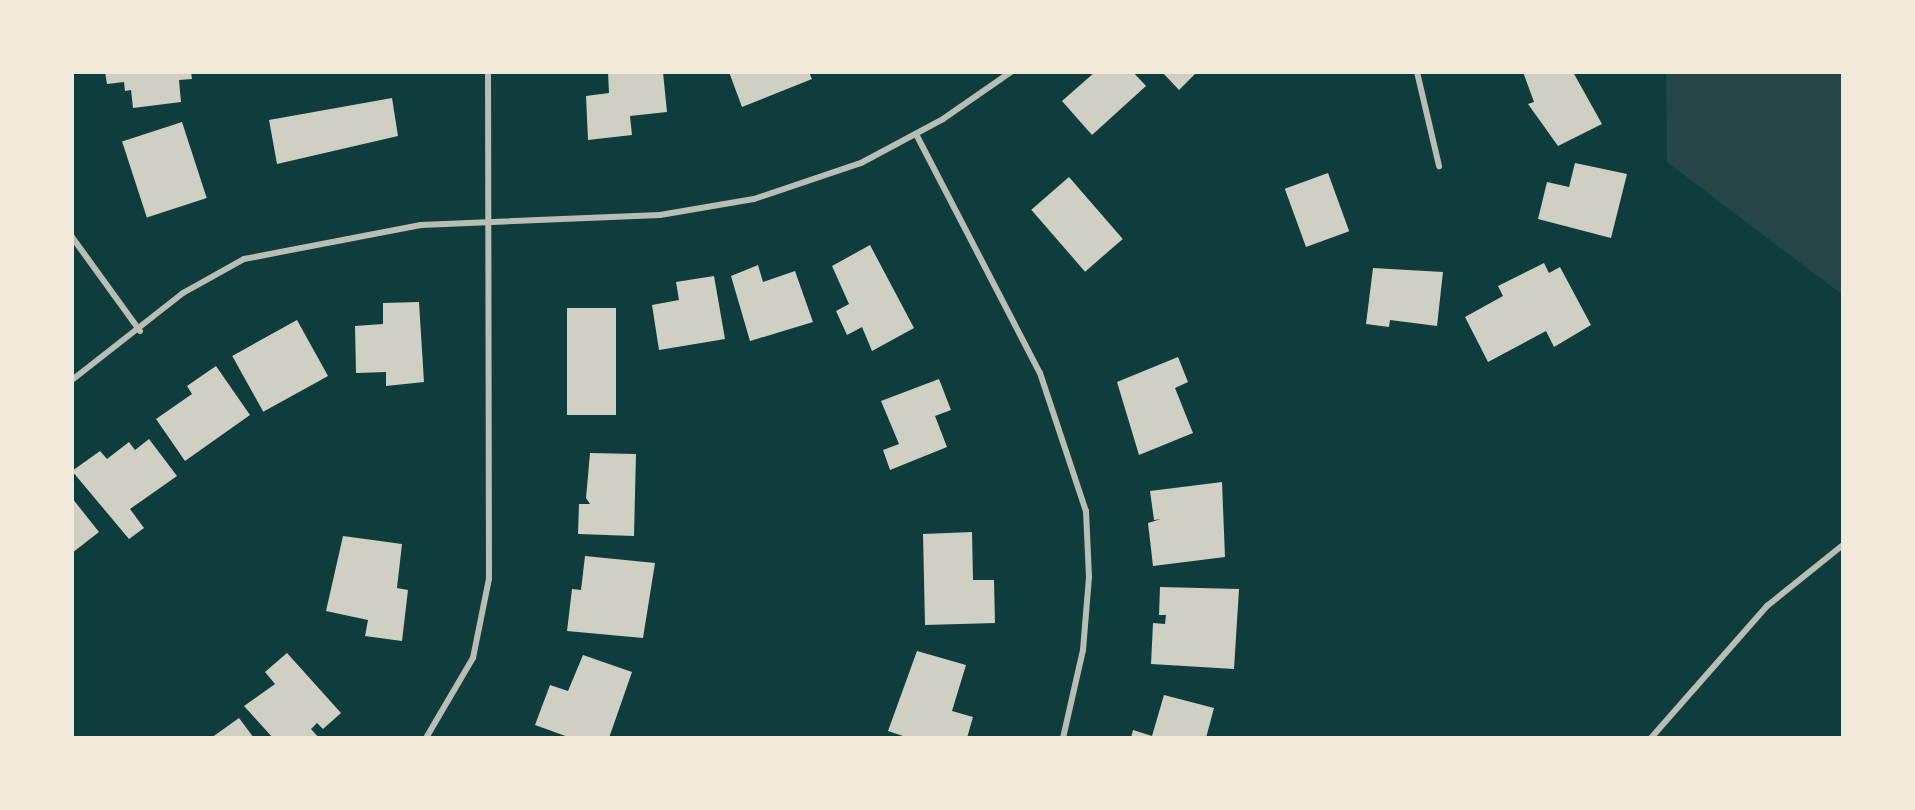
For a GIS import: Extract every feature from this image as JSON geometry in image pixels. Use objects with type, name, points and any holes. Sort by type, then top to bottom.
[{"type":"street","points":[[426,738],[473,658],[489,579],[488,72]]},
{"type":"street","points":[[72,380],[140,331],[183,293],[244,259],[421,225],[660,215],[754,199],[861,163],[916,134],[1011,72]]},
{"type":"street","points":[[1417,72],[1439,166]]},
{"type":"street","points":[[916,134],[1040,374],[1086,511],[1089,577],[1083,650],[1063,738]]},
{"type":"street","points":[[72,237],[140,331]]},
{"type":"street","points":[[1652,738],[1767,606],[1843,545]]},
{"type":"shaded area","points":[[1666,72],[1843,72],[1843,295],[1667,162]]},
{"type":"building","points":[[105,72],[191,72],[192,79],[179,80],[181,102],[133,108],[131,90],[125,91],[124,82],[107,84]]},
{"type":"building","points":[[608,72],[663,72],[667,112],[630,116],[632,135],[588,140],[586,96],[609,93]]},
{"type":"building","points":[[729,72],[809,72],[812,79],[742,107]]},
{"type":"building","points":[[1095,72],[1133,72],[1146,86],[1092,135],[1062,101]]},
{"type":"building","points":[[1162,72],[1197,72],[1179,90]]},
{"type":"building","points":[[1523,72],[1573,72],[1602,124],[1558,146],[1528,104],[1534,102]]},
{"type":"building","points":[[392,98],[398,136],[277,164],[269,120]]},
{"type":"building","points":[[182,122],[207,198],[147,218],[122,141]]},
{"type":"building","points":[[1575,163],[1627,174],[1611,238],[1538,219],[1547,182],[1569,187]]},
{"type":"building","points":[[1328,173],[1349,231],[1306,247],[1285,189]]},
{"type":"building","points":[[1069,177],[1123,239],[1085,272],[1031,210]]},
{"type":"building","points":[[870,245],[914,328],[872,351],[862,327],[847,335],[836,311],[849,304],[832,266]]},
{"type":"building","points":[[1544,263],[1549,273],[1560,267],[1591,325],[1554,347],[1546,331],[1488,362],[1465,317],[1503,296],[1498,286]]},
{"type":"building","points":[[758,265],[763,282],[795,271],[813,322],[750,341],[731,276]]},
{"type":"building","points":[[1373,268],[1443,272],[1437,326],[1390,320],[1389,327],[1366,324]]},
{"type":"building","points":[[714,276],[725,339],[659,350],[652,305],[679,300],[676,282]]},
{"type":"building","points":[[419,302],[424,382],[386,386],[386,372],[356,373],[355,326],[383,324],[383,303]]},
{"type":"building","points":[[567,308],[616,308],[616,415],[567,415]]},
{"type":"building","points":[[297,320],[328,376],[263,412],[232,356]]},
{"type":"building","points":[[1178,357],[1188,382],[1175,388],[1193,433],[1139,455],[1117,382]]},
{"type":"building","points":[[216,366],[250,415],[185,461],[156,419],[192,394],[187,386]]},
{"type":"building","points":[[939,379],[951,410],[935,416],[947,447],[890,470],[883,450],[899,444],[881,401]]},
{"type":"building","points":[[149,439],[177,476],[130,509],[144,528],[129,539],[72,471],[100,451],[107,459],[129,442],[135,450]]},
{"type":"building","points":[[590,453],[636,454],[634,536],[578,534],[579,504],[590,504],[586,498]]},
{"type":"building","points":[[1222,482],[1225,557],[1153,566],[1148,523],[1161,519],[1154,520],[1150,491]]},
{"type":"building","points":[[72,498],[99,532],[72,553]]},
{"type":"building","points":[[972,532],[973,580],[994,580],[995,623],[925,625],[923,534]]},
{"type":"building","points":[[343,536],[402,544],[397,588],[408,590],[402,641],[365,636],[368,620],[326,611]]},
{"type":"building","points":[[585,556],[655,563],[643,638],[567,631],[572,589],[581,590]]},
{"type":"building","points":[[1160,587],[1239,589],[1234,669],[1151,664],[1153,623],[1165,624],[1166,615],[1159,615]]},
{"type":"building","points":[[917,651],[966,665],[952,711],[973,717],[967,738],[909,738],[888,731]]},
{"type":"building","points":[[287,653],[341,713],[323,729],[317,723],[311,729],[319,738],[273,738],[244,706],[275,684],[265,672]]},
{"type":"building","points":[[583,655],[632,672],[609,738],[571,738],[535,725],[550,685],[568,691]]},
{"type":"building","points":[[1164,695],[1214,708],[1206,738],[1131,738],[1133,730],[1152,736]]},
{"type":"building","points":[[239,718],[254,738],[211,738]]}]
